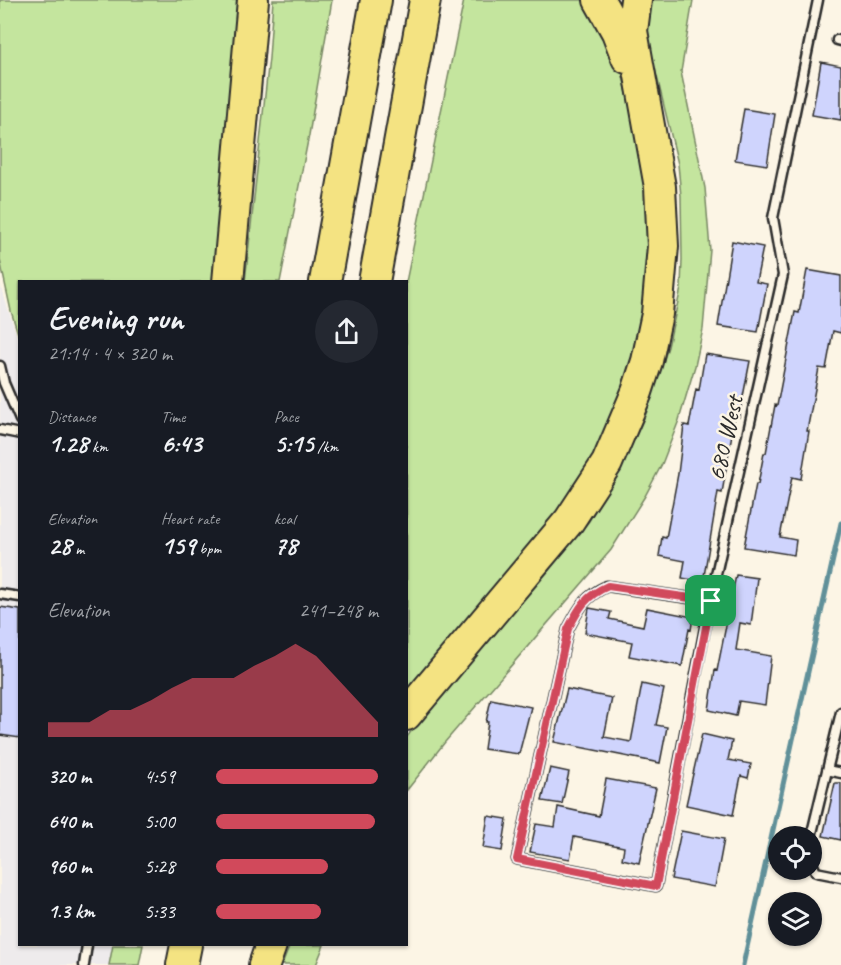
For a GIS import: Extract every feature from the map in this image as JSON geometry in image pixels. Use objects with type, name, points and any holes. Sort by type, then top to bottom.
[{"type":"highway","points":[[228,280],[253,0]]},
{"type":"highway","points":[[325,280],[376,0]]},
{"type":"highway","points":[[374,280],[425,0]]},
{"type":"highway","points":[[599,0],[624,49],[647,121]]},
{"type":"highway","points":[[408,713],[569,521],[607,464],[626,422],[647,361],[657,314],[661,280],[662,217],[656,165],[632,31],[636,0]]},
{"type":"highway","points":[[245,965],[249,946]]},
{"type":"highway","points":[[264,965],[271,946]]},
{"type":"lane","name":"680 West","points":[[711,601],[608,586],[592,593],[579,608],[568,629],[517,859],[656,886],[711,601],[783,275],[773,218],[818,0]]},
{"type":"lane","points":[[0,366],[2,382],[18,416]]},
{"type":"lane","points":[[0,430],[18,434]]},
{"type":"lane","points":[[0,594],[18,597]]},
{"type":"lane","points":[[814,826],[841,711]]},
{"type":"lane","points":[[827,770],[841,773]]},
{"type":"lane","points":[[822,873],[841,877]]},
{"type":"lane","points":[[84,965],[87,946]]},
{"type":"shaded area","points":[[0,284],[18,340],[18,946],[127,946],[123,965],[0,965]]},
{"type":"green space","points":[[0,0],[240,0],[213,280],[18,280],[18,334],[0,260]]},
{"type":"green space","points":[[273,0],[332,0],[309,135],[280,280],[245,280]]},
{"type":"green space","points":[[464,0],[590,0],[617,51],[645,169],[653,219],[641,355],[574,506],[408,702],[408,280]]},
{"type":"green space","points":[[650,0],[693,0],[681,72],[705,188],[710,250],[703,329],[679,420],[662,464],[611,550],[445,742],[408,789],[408,736],[427,709],[541,580],[589,521],[628,453],[646,414],[668,347],[681,288],[681,196],[678,164],[646,31]]},
{"type":"green space","points":[[113,946],[143,946],[139,965],[109,965]]},
{"type":"green space","points":[[290,946],[324,946],[316,965],[282,965]]},
{"type":"building","points":[[821,62],[841,66],[841,120],[812,115]]},
{"type":"building","points":[[744,109],[775,114],[767,165],[735,160]]},
{"type":"building","points":[[732,241],[763,247],[756,282],[767,284],[758,332],[718,326]]},
{"type":"building","points":[[807,270],[841,276],[841,333],[833,331],[826,369],[819,368],[801,479],[792,477],[780,537],[796,540],[794,555],[744,547],[756,484],[758,484],[764,453],[766,453],[775,405],[777,406],[795,312],[799,313]]},
{"type":"building","points":[[705,354],[750,361],[739,417],[735,416],[722,493],[718,492],[703,582],[682,578],[685,561],[659,556],[662,537],[666,538],[684,425],[689,426],[696,389],[699,390]]},
{"type":"building","points":[[736,575],[757,578],[751,625],[740,623],[736,650],[771,656],[765,705],[739,701],[736,716],[709,710],[715,670],[717,671]]},
{"type":"building","points":[[0,607],[18,610],[18,738],[0,735]]},
{"type":"building","points":[[589,608],[611,612],[609,619],[643,626],[647,608],[693,617],[682,666],[629,656],[632,642],[585,633]]},
{"type":"building","points":[[642,684],[664,689],[656,725],[667,727],[660,763],[554,742],[567,689],[612,698],[604,737],[631,742]]},
{"type":"building","points":[[491,699],[531,707],[519,754],[484,749]]},
{"type":"building","points":[[702,734],[732,741],[728,760],[751,764],[748,778],[741,776],[733,815],[686,805]]},
{"type":"building","points":[[550,768],[569,772],[562,804],[542,801]]},
{"type":"building","points":[[606,779],[656,788],[639,863],[622,859],[624,847],[574,837],[570,859],[530,852],[536,824],[555,827],[558,807],[599,816]]},
{"type":"building","points":[[835,783],[841,783],[841,840],[823,836]]},
{"type":"building","points":[[488,816],[507,819],[502,851],[483,848]]},
{"type":"building","points":[[681,831],[724,839],[715,887],[671,879]]},
{"type":"waterway","points":[[743,965],[841,523]]},
{"type":"route","points":[[608,586],[711,601],[656,886],[517,859],[568,629],[579,608],[592,593],[608,586]]}]
